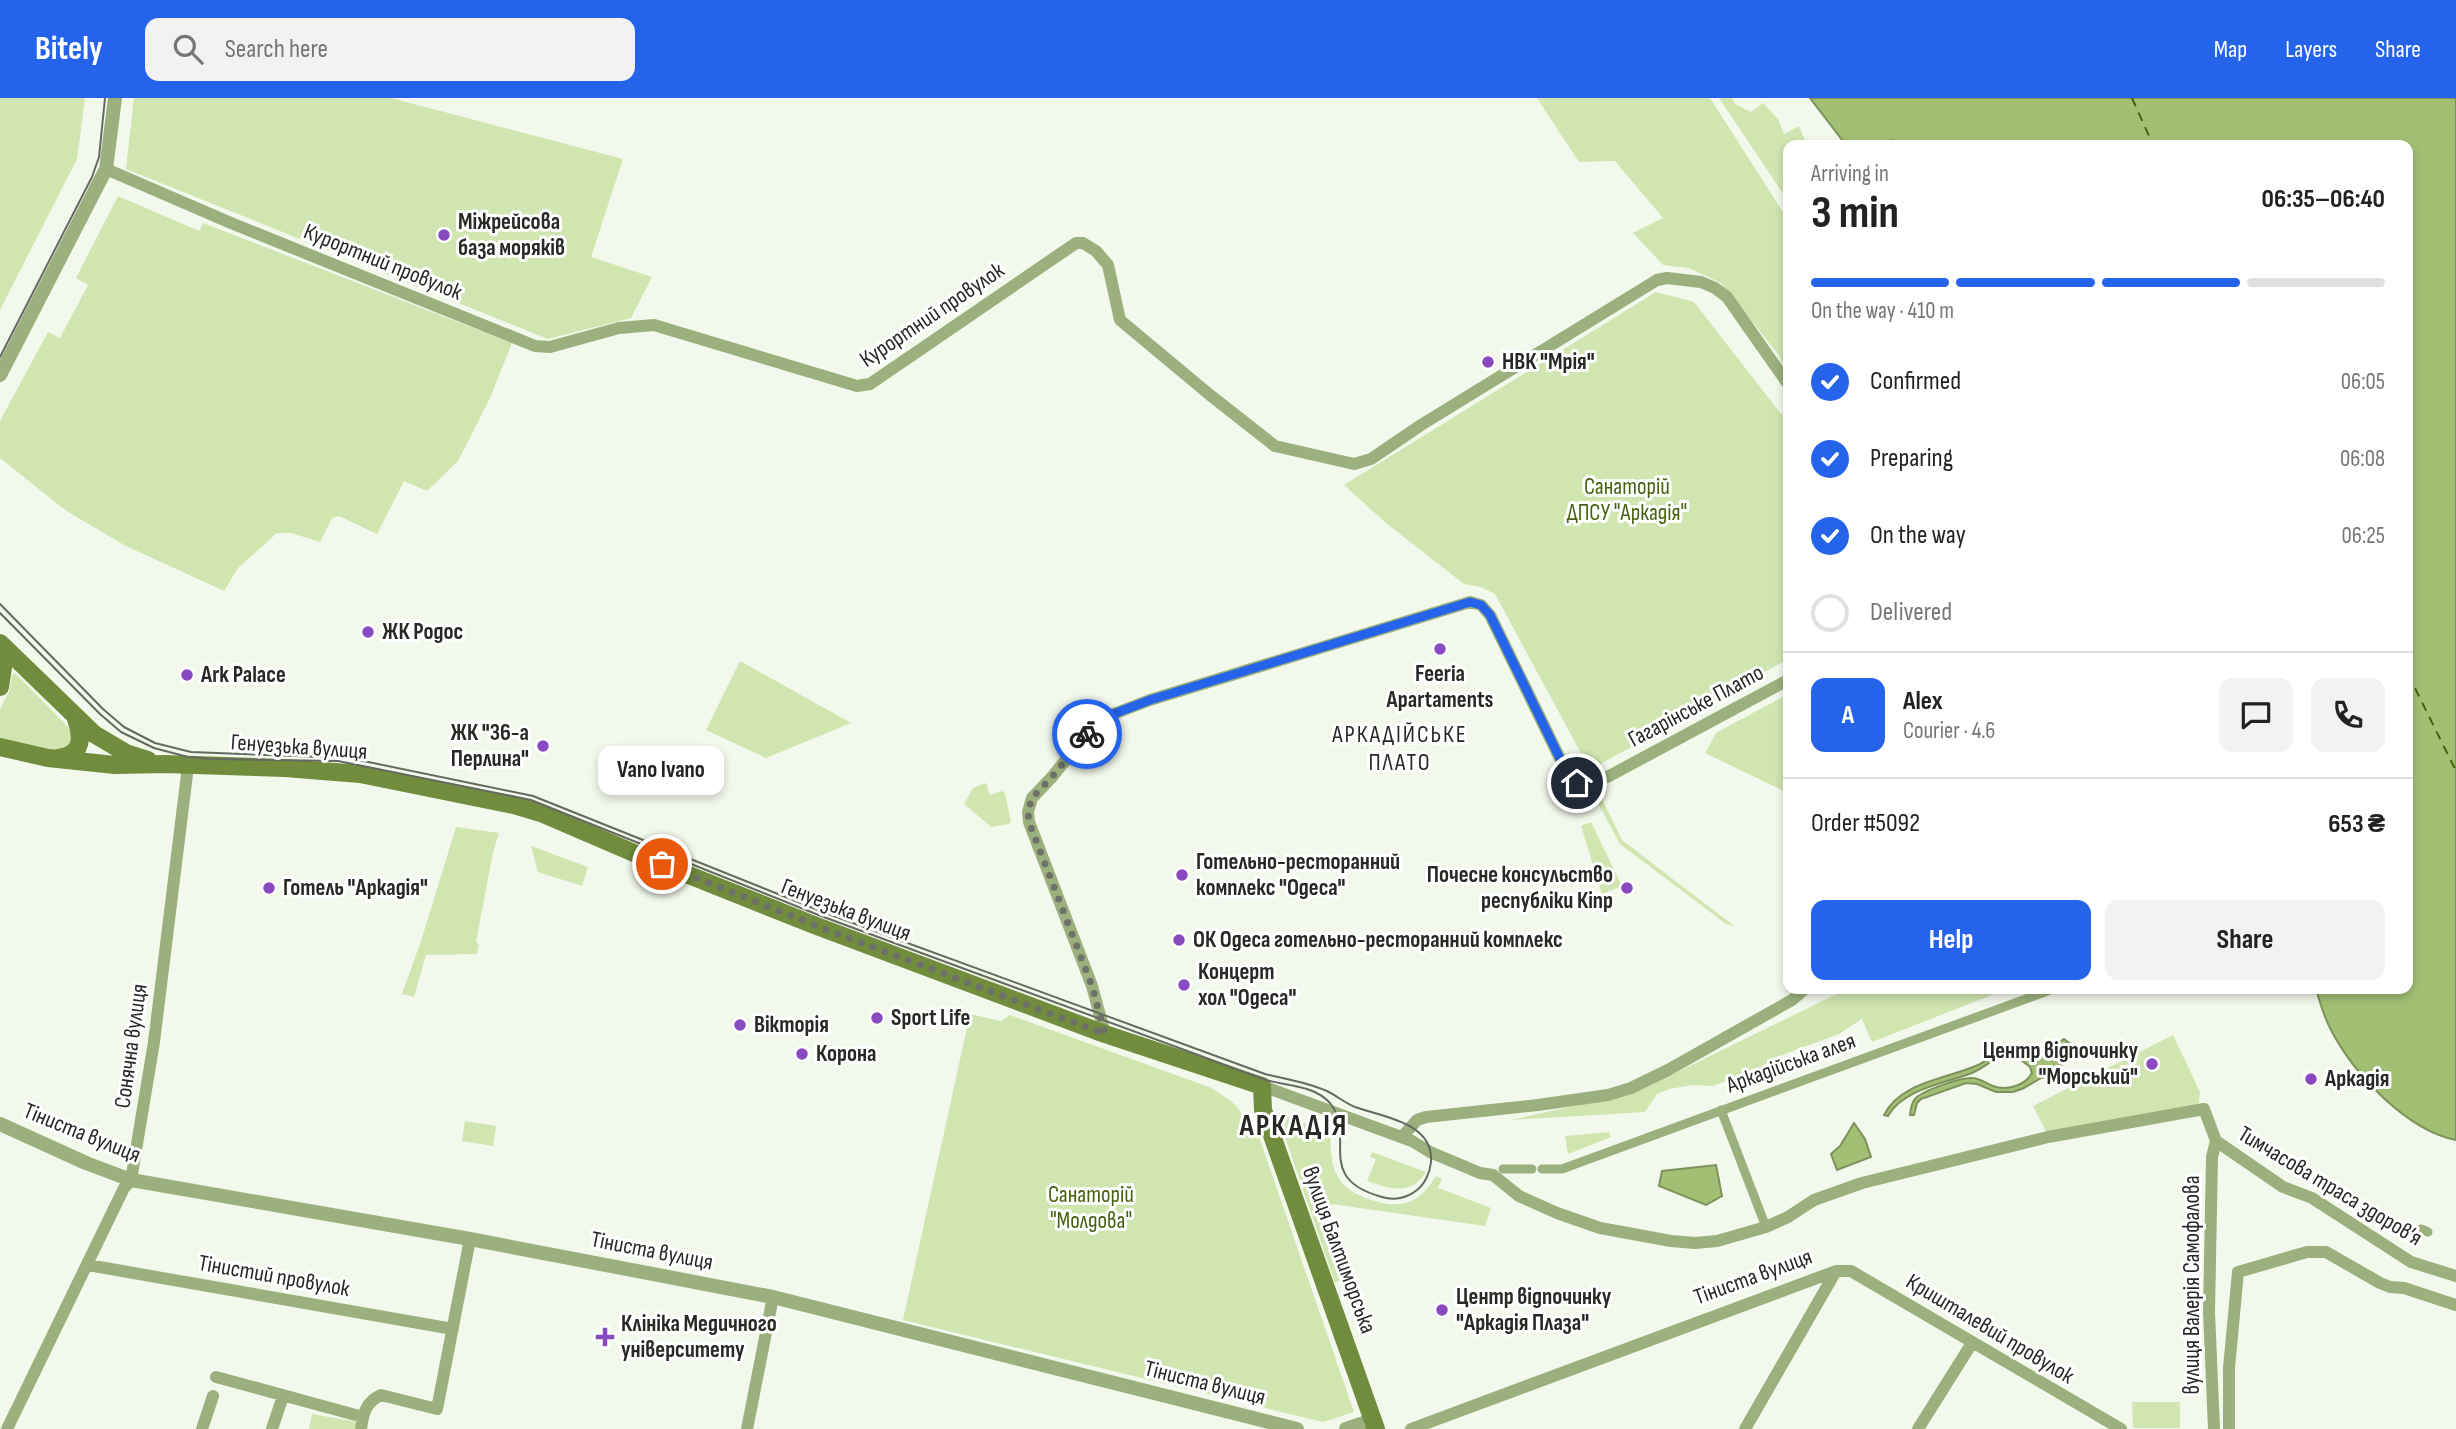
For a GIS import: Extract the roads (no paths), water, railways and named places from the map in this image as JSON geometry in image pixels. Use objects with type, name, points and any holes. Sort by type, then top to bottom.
[{"type":"main road","points":[[0,645],[4,661],[0,687]]},
{"type":"main road","name":"Генуезька вулиця","points":[[0,645],[108,744],[126,753],[165,764]]},
{"type":"main road","points":[[48,758],[70,756],[76,750],[80,737],[75,716]]},
{"type":"main road","name":"Генуезька вулиця","points":[[0,747],[48,758],[115,765],[285,768],[360,774],[524,808],[814,925],[1105,1034],[1262,1086]]},
{"type":"main road","name":"вулиця Балтиморська","points":[[1262,1086],[1263,1110],[1374,1425]]},
{"type":"street","points":[[0,375],[106,169],[116,98]]},
{"type":"street","name":"Курортний провулок","points":[[106,169],[231,223],[535,346],[550,347],[619,328],[654,325],[858,386],[870,384],[1076,243],[1090,246],[1108,265],[1120,320],[1220,403],[1275,446],[1354,464],[1371,459],[1643,287],[1667,278],[1684,279],[1715,288],[1727,297],[1783,377]]},
{"type":"street","name":"Гагарінське Плато","points":[[1105,1034],[1092,986],[1029,822],[1028,812],[1037,791],[1052,777],[1096,722],[1103,718],[1150,700],[1470,602],[1481,605],[1490,615],[1566,771],[1572,780],[1582,785],[1611,775],[1783,683]]},
{"type":"street","name":"Сонячна вулиця","points":[[7,1429],[124,1188],[131,1180],[154,1042],[188,766]]},
{"type":"street","points":[[1407,1139],[1417,1120],[1426,1117],[1538,1105],[1608,1095],[1631,1088],[1668,1070],[1798,994]]},
{"type":"street","name":"Аркадійська алея","points":[[1498,1172],[1562,1169],[2039,994]]},
{"type":"street","name":"Генуезька вулиця","points":[[1262,1086],[1407,1139],[1480,1173],[1498,1172]]},
{"type":"street","name":"Тимчасова траса здоров’я","points":[[1766,1227],[1814,1200],[1862,1183],[2048,1137],[2204,1109],[2216,1141],[2283,1187],[2312,1198],[2411,1262],[2456,1276]]},
{"type":"street","points":[[1498,1172],[1519,1196],[1556,1213],[1600,1228],[1695,1243],[1717,1241],[1766,1227],[1721,1110]]},
{"type":"street","name":"Тіниста вулиця","points":[[0,1124],[131,1180],[470,1239],[774,1297],[1297,1429]]},
{"type":"street","name":"вулиця Валерія Самофалова","points":[[2214,1429],[2209,1312],[2212,1157],[2216,1141]]},
{"type":"street","points":[[216,1377],[362,1423],[371,1400],[381,1395],[437,1409],[470,1239]]},
{"type":"street","points":[[2229,1429],[2229,1368],[2238,1272],[2307,1252],[2326,1252],[2380,1283],[2456,1305]]},
{"type":"street","name":"Тінистий провулок","points":[[88,1265],[453,1329]]},
{"type":"street","points":[[1745,1429],[1836,1271]]},
{"type":"street","name":"Тіниста вулиця","points":[[1411,1429],[1836,1271]]},
{"type":"street","name":"Кришталевий провулок","points":[[1836,1271],[1851,1271],[2121,1429]]},
{"type":"street","points":[[747,1429],[774,1297]]},
{"type":"street","points":[[1918,1429],[1972,1343]]},
{"type":"street","points":[[202,1429],[213,1396]]},
{"type":"street","points":[[272,1429],[283,1396]]},
{"type":"street","points":[[1346,1429],[1374,1425]]},
{"type":"tram line","points":[[0,357],[92,177],[99,157],[105,98]]},
{"type":"tram line","points":[[0,604],[103,709],[124,727],[155,743],[191,752],[349,758],[533,796],[823,912],[1265,1074],[1319,1088],[1355,1107],[1404,1123],[1424,1138],[1430,1149],[1428,1174],[1417,1190],[1400,1198],[1391,1199],[1361,1189],[1349,1179],[1342,1168],[1337,1116],[1330,1103],[1316,1093],[1266,1080],[821,916],[531,800],[338,761],[212,759],[188,757],[154,748],[121,732],[100,714],[0,613]]},
{"type":"place","name":"Міжрейсова база моряків","points":[[444,235]]},
{"type":"place","name":"НВК \"Мрія\"","points":[[1488,362]]},
{"type":"place","name":"ЖК Родос","points":[[368,632]]},
{"type":"place","name":"Feeria Apartaments","points":[[1440,649]]},
{"type":"place","name":"Ark Palace","points":[[187,675]]},
{"type":"place","name":"ЖК \"36-а Перлина\"","points":[[543,746]]},
{"type":"place","name":"Vano Ivano","points":[[662,864]]},
{"type":"place","name":"Готельно-ресторанний комплекс \"Одеса\"","points":[[1182,875]]},
{"type":"place","name":"Готель \"Аркадія\"","points":[[269,888]]},
{"type":"place","name":"Почесне консульство республіки Кіпр","points":[[1627,888]]},
{"type":"place","name":"ОК Одеса готельно-ресторанний комплекс","points":[[1179,940]]},
{"type":"place","name":"Концерт хол \"Одеса\"","points":[[1184,985]]},
{"type":"place","name":"Sport Life","points":[[877,1018]]},
{"type":"place","name":"Вікторія","points":[[740,1025]]},
{"type":"place","name":"Корона","points":[[802,1054]]},
{"type":"place","name":"Центр відпочинку \"Морський\"","points":[[2152,1064]]},
{"type":"place","name":"Аркадія","points":[[2311,1079]]},
{"type":"place","name":"Центр відпочинку \"Аркадія Плаза\"","points":[[1442,1310]]},
{"type":"place","name":"Клініка Медичного університету","points":[[605,1337]]},
{"type":"district","name":"АРКАДІЙСЬКЕ ПЛАТО","points":[[1400,748]]},
{"type":"district","name":"АРКАДІЯ","points":[[1294,1126]]},
{"type":"park label","name":"Санаторій ДПСУ \"Аркадія\"","points":[[1627,500]]},
{"type":"park label","name":"Санаторій \"Молдова\"","points":[[1091,1208]]}]
